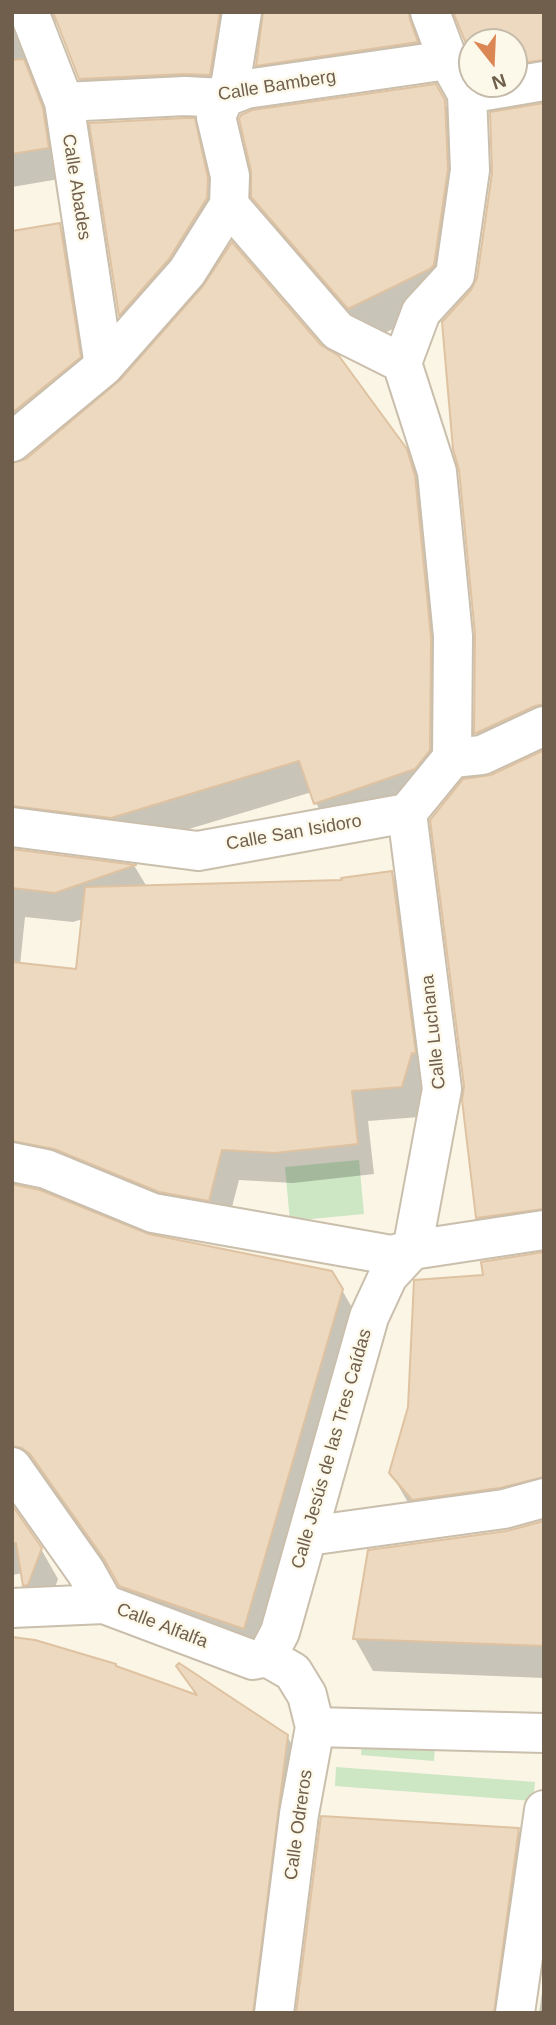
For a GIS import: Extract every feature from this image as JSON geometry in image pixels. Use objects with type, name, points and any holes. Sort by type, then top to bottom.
[{"type":"street","name":"Calle Abades","points":[[29,12],[28,49],[64,102],[103,366]]},
{"type":"street","points":[[12,442],[103,366],[187,272],[229,205],[230,176],[216,117],[231,81],[242,12]]},
{"type":"street","points":[[430,12],[448,60],[458,78]]},
{"type":"street","name":"Calle Bamberg","points":[[64,102],[185,96],[223,98],[246,89],[448,60]]},
{"type":"street","points":[[407,813],[452,758],[453,636],[437,472],[402,363],[421,312],[455,275],[470,170],[467,98]]},
{"type":"street","points":[[229,205],[338,331],[402,363]]},
{"type":"street","points":[[452,758],[482,755],[544,726]]},
{"type":"street","name":"Calle San Isidoro","points":[[12,827],[198,851],[407,813]]},
{"type":"street","name":"Calle Luchana","points":[[407,813],[442,1089],[412,1250]]},
{"type":"street","points":[[12,1162],[46,1169],[153,1213],[391,1255],[544,1230]]},
{"type":"street","name":"Calle Jesús de las Tres Caídas","points":[[268,1657],[280,1632],[369,1317],[388,1276],[412,1250]]},
{"type":"street","points":[[12,1466],[86,1572],[104,1604]]},
{"type":"street","points":[[308,1536],[504,1509],[544,1498]]},
{"type":"street","name":"Calle Alfalfa","points":[[12,1608],[104,1604],[253,1660],[268,1657]]},
{"type":"street","name":"Calle Odreros","points":[[268,1657],[293,1672],[307,1695],[315,1727],[299,1814],[274,2013]]},
{"type":"street","points":[[315,1727],[544,1733]]},
{"type":"street","points":[[515,2013],[544,1810]]},
{"type":"green space","points":[[359,1160],[364,1214],[290,1221],[285,1167]]},
{"type":"green space","points":[[364,1719],[436,1725],[434,1761],[361,1755]]},
{"type":"green space","points":[[336,1767],[535,1782],[533,1801],[335,1786]]},
{"type":"building","points":[[53,12],[220,12],[210,75],[79,79]]},
{"type":"building","points":[[263,12],[409,12],[418,42],[256,66]]},
{"type":"building","points":[[453,12],[544,12],[544,60],[528,62],[528,28],[460,28]]},
{"type":"building","points":[[24,59],[43,108],[49,148],[12,154],[12,60]]},
{"type":"building","points":[[436,84],[445,100],[448,169],[434,265],[348,309],[251,197],[251,171],[239,119],[241,115],[252,110]]},
{"type":"building","points":[[544,103],[544,704],[474,734],[475,634],[459,470],[453,449],[442,322],[471,290],[477,278],[492,173],[490,112]]},
{"type":"building","points":[[195,118],[208,178],[207,198],[169,259],[119,316],[89,123]]},
{"type":"building","points":[[60,223],[81,357],[12,413],[12,231]]},
{"type":"building","points":[[232,242],[321,345],[339,356],[407,449],[415,476],[431,637],[430,750],[415,769],[314,804],[299,761],[111,818],[12,806],[12,463],[26,459],[120,380],[203,286]]},
{"type":"building","points":[[544,750],[544,1209],[476,1218],[462,1100],[464,1086],[430,820],[463,779],[491,775]]},
{"type":"building","points":[[12,849],[136,865],[55,893],[12,888]]},
{"type":"building","points":[[392,871],[416,1054],[412,1053],[402,1087],[352,1091],[358,1144],[275,1153],[222,1150],[209,1201],[159,1192],[54,1149],[12,1141],[12,962],[76,969],[85,887],[342,880],[341,878]]},
{"type":"building","points":[[12,1184],[40,1190],[149,1234],[332,1271],[343,1289],[244,1629],[119,1586],[104,1559],[30,1454],[22,1448],[12,1446]]},
{"type":"building","points":[[544,1252],[544,1477],[500,1488],[412,1500],[389,1473],[408,1407],[414,1280],[483,1275],[481,1262]]},
{"type":"building","points":[[12,1505],[42,1548],[28,1585],[23,1586],[16,1543],[12,1543]]},
{"type":"building","points":[[544,1521],[544,1646],[353,1639],[368,1550],[507,1531]]},
{"type":"building","points":[[12,1637],[35,1640],[116,1664],[197,1695],[176,1666],[179,1663],[288,1735],[253,2013],[12,2013]]},
{"type":"building","points":[[321,1816],[519,1828],[494,2013],[296,2013]]}]
